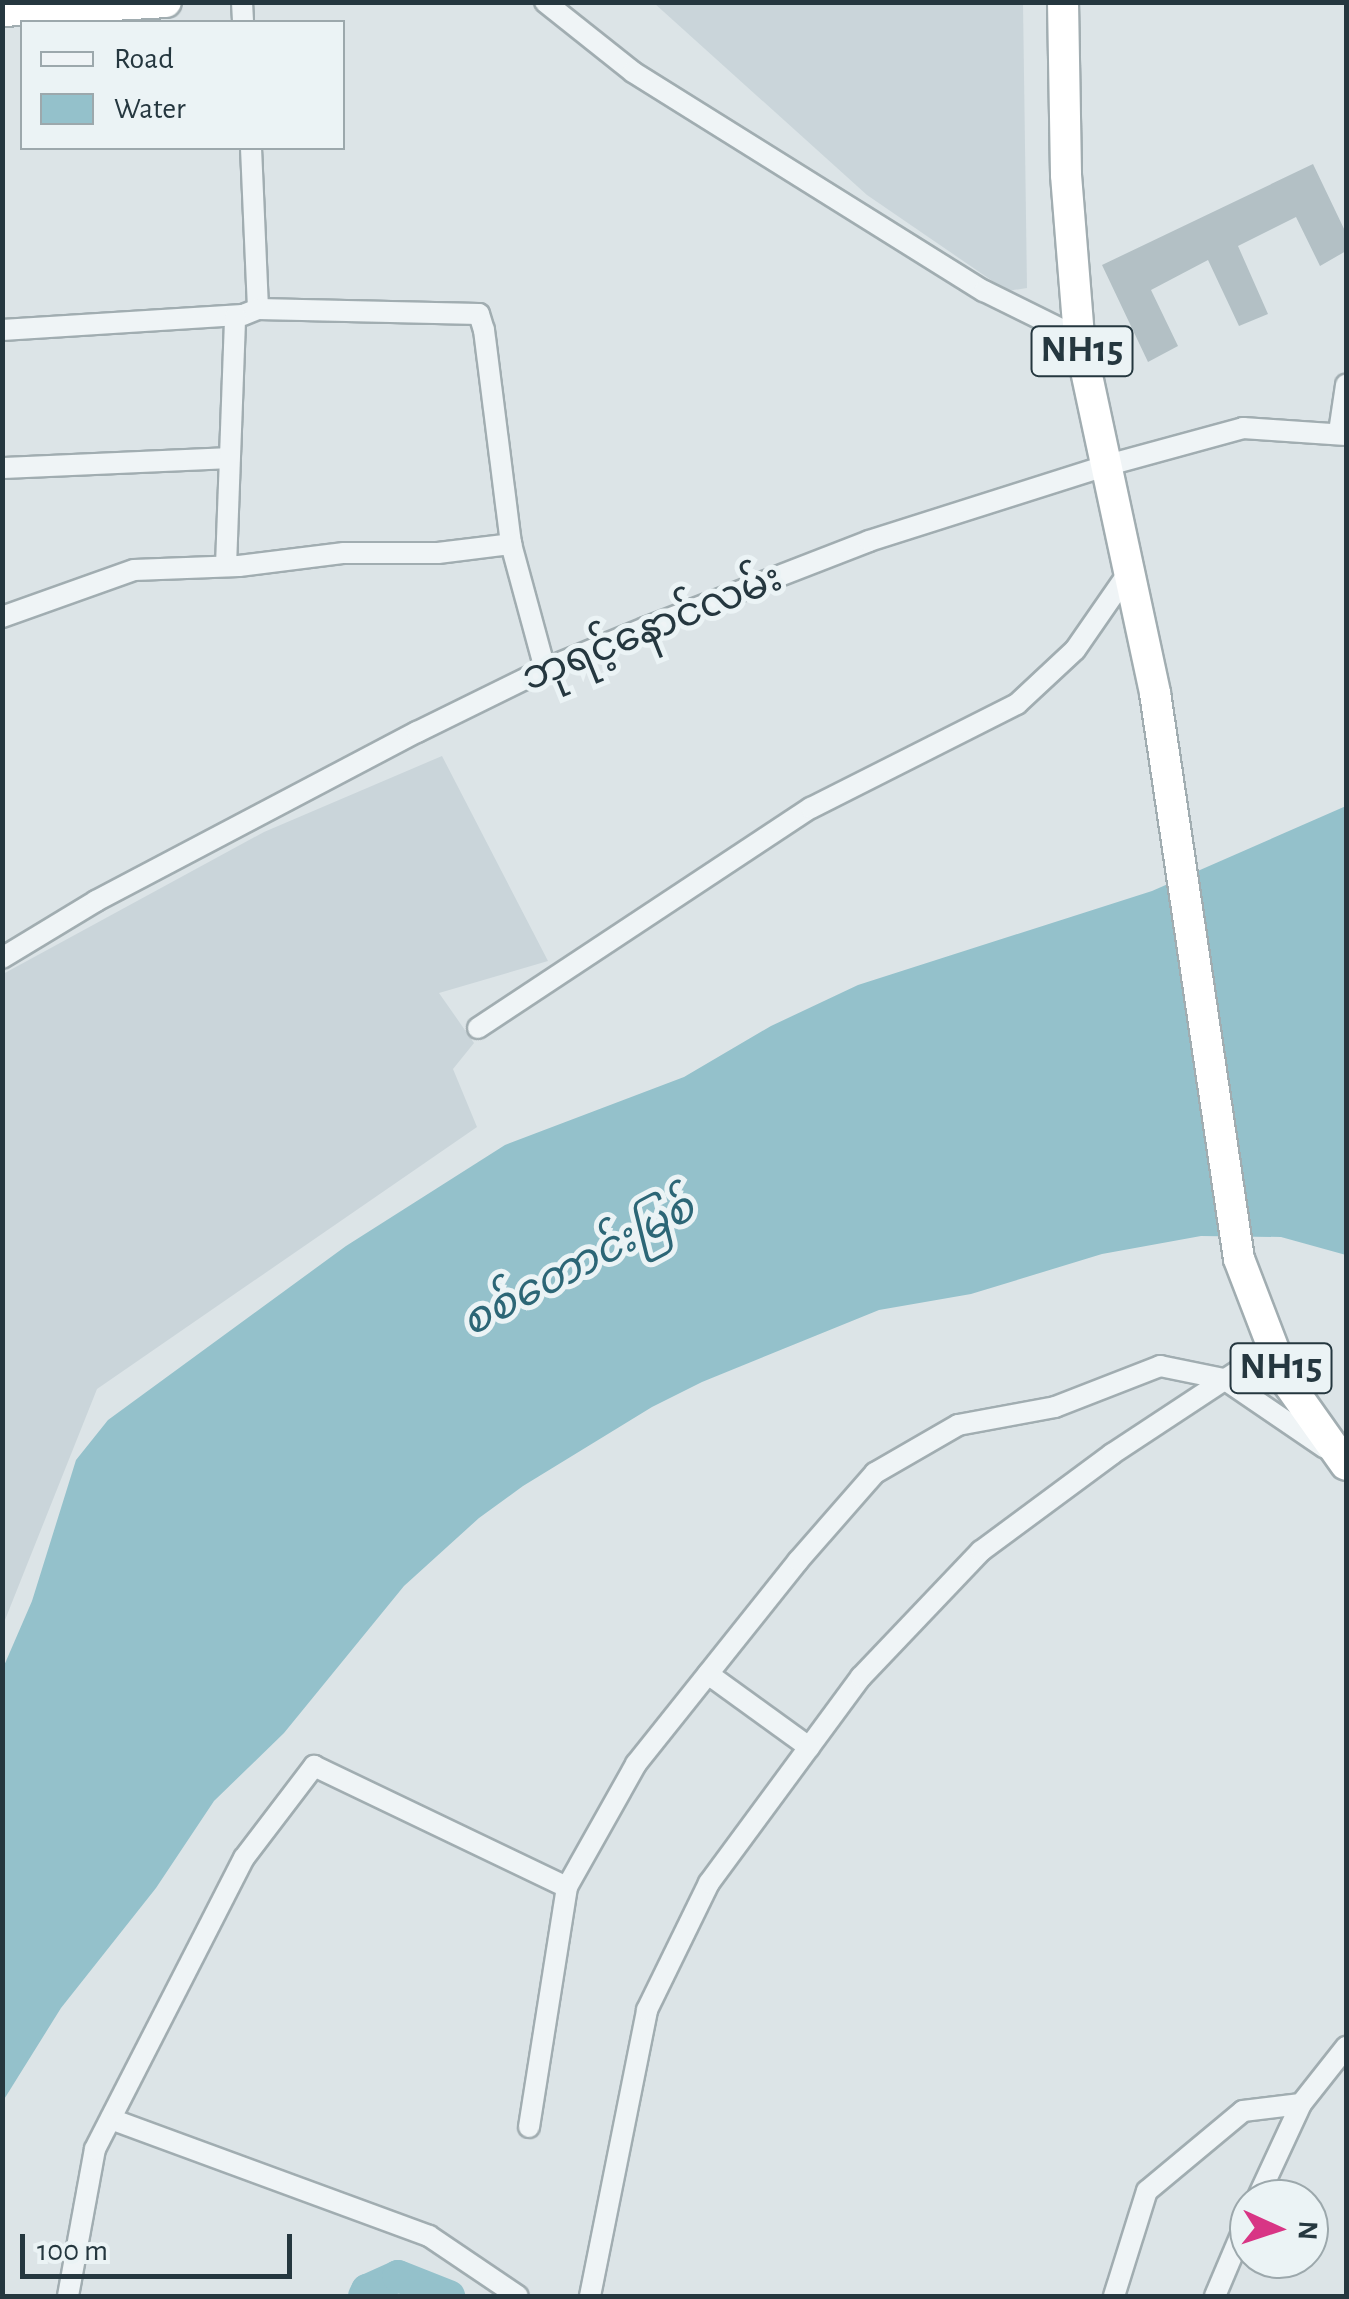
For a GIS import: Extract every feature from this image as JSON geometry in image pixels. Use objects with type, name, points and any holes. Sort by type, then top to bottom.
[{"type":"highway","points":[[2,11],[166,2]]},
{"type":"highway","name":"NH15","points":[[1063,2],[1066,176],[1079,338],[1155,693],[1240,1260],[1285,1379],[1345,1462]]},
{"type":"street","points":[[545,2],[633,72],[984,291],[1079,338]]},
{"type":"street","points":[[250,150],[258,309]]},
{"type":"street","points":[[2,330],[234,316],[258,309],[478,314],[484,330],[511,544],[545,668]]},
{"type":"street","points":[[226,566],[234,316]]},
{"type":"street","points":[[1343,433],[1346,385]]},
{"type":"street","name":"ဘုရင့်နောင်လမ်း","points":[[2,958],[112,892],[545,668],[870,541],[1108,465],[1242,428],[1343,433]]},
{"type":"street","points":[[2,468],[228,458]]},
{"type":"street","points":[[2,617],[134,570],[226,566],[344,553],[438,553],[511,544]]},
{"type":"street","points":[[478,1028],[810,808],[1017,704],[1075,650],[1131,568]]},
{"type":"street","points":[[590,2296],[648,2010],[709,1884],[860,1678],[981,1550],[1273,1348]]},
{"type":"street","points":[[530,2126],[568,1887],[636,1764],[875,1473],[958,1426],[1055,1407],[1160,1366],[1224,1379],[1345,1462]]},
{"type":"street","points":[[708,1674],[809,1747]]},
{"type":"street","points":[[68,2296],[95,2149],[244,1858],[314,1766],[568,1887]]},
{"type":"street","points":[[1266,2179],[1301,2104],[1346,2048]]},
{"type":"street","points":[[1114,2296],[1148,2191],[1243,2110],[1301,2104]]},
{"type":"street","points":[[111,2120],[429,2236],[518,2296]]},
{"type":"street","points":[[1215,2296],[1229,2263]]},
{"type":"shaded area","points":[[654,3],[1023,3],[1027,288],[1007,291],[867,195]]},
{"type":"shaded area","points":[[442,756],[548,961],[439,993],[474,1043],[453,1069],[477,1127],[97,1389],[3,1625],[3,974],[264,832]]},
{"type":"water","name":"စစ်တောင်းမြစ်","points":[[1346,806],[1346,1255],[1281,1237],[1201,1236],[1102,1254],[971,1294],[879,1310],[702,1382],[652,1407],[523,1486],[479,1518],[404,1586],[284,1733],[214,1801],[156,1888],[61,2008],[3,2101],[3,1668],[32,1601],[76,1460],[108,1420],[346,1246],[505,1145],[684,1077],[771,1026],[858,985],[1152,891]]},
{"type":"building","points":[[1313,164],[1346,233],[1346,251],[1320,266],[1296,217],[1238,246],[1268,314],[1239,326],[1208,260],[1151,290],[1178,346],[1148,362],[1102,265]]},
{"type":"waterway","points":[[364,2296],[367,2290],[398,2276],[449,2296]]}]
